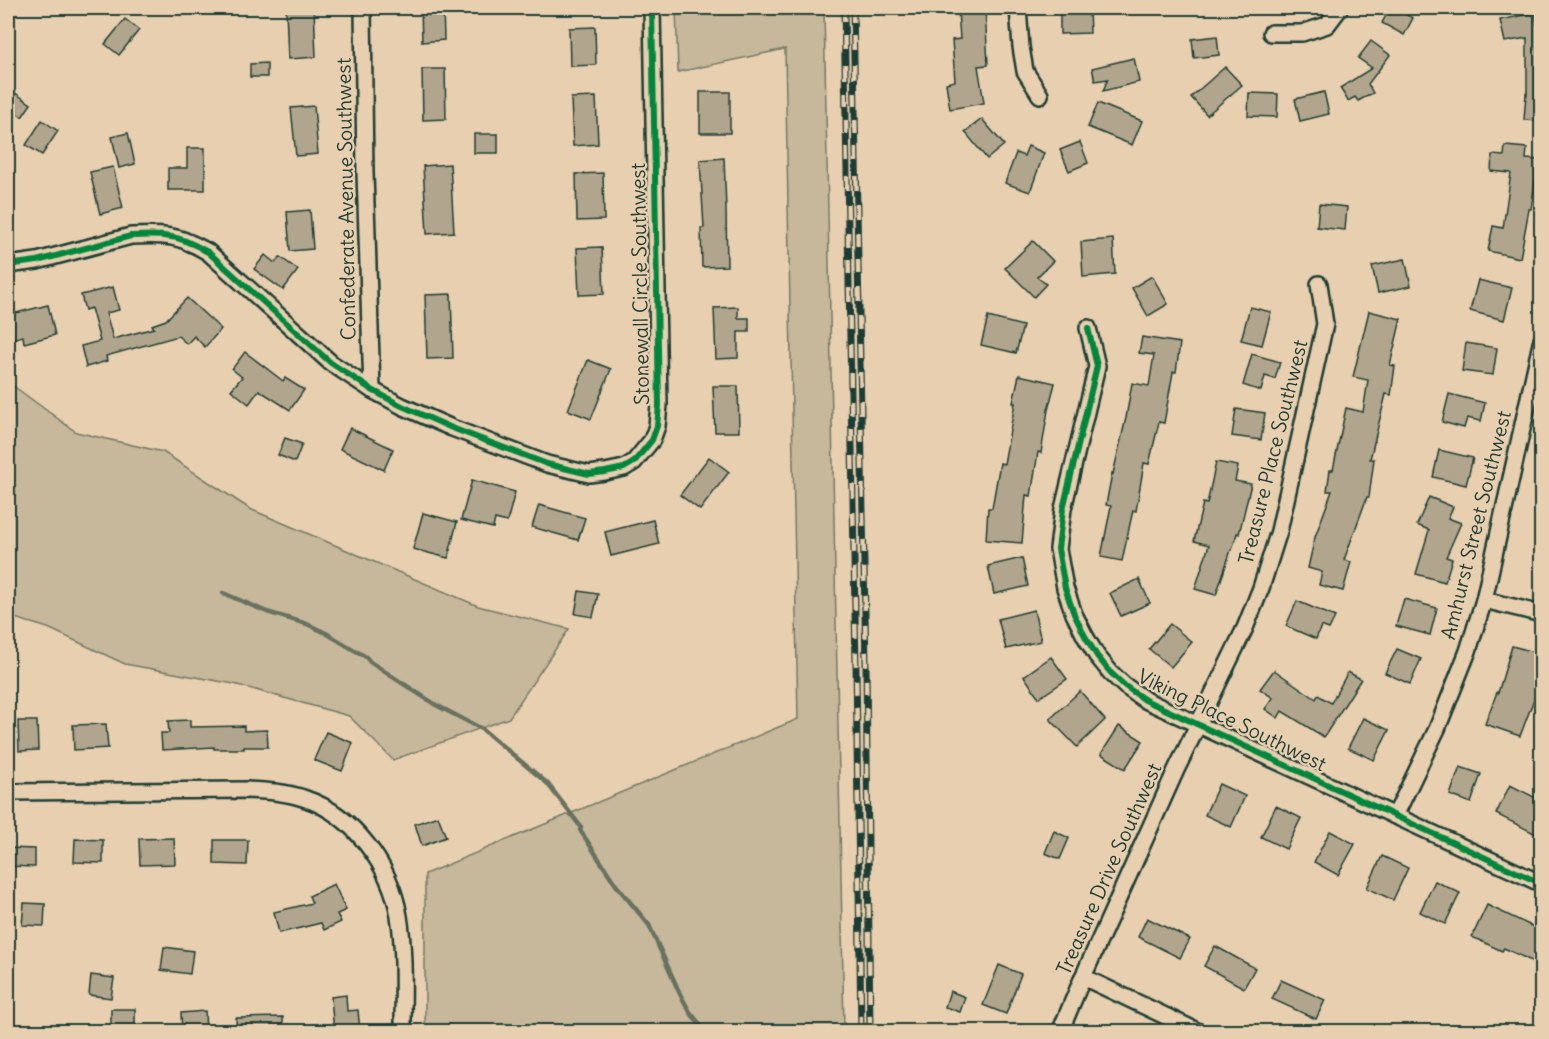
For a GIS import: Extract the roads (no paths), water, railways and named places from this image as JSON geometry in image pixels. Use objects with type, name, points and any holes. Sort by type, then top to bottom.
[{"type":"street","name":"Confederate Avenue Southwest","points":[[363,8],[365,173],[372,390]]},
{"type":"street","name":"Stonewall Circle Southwest","points":[[8,265],[37,261],[131,236],[173,237],[208,252],[331,363],[372,390],[402,406],[452,428],[548,464],[589,474],[624,468],[634,462],[652,440],[657,426],[659,405],[652,8]]},
{"type":"street","points":[[1018,8],[1025,70],[1040,95]]},
{"type":"street","points":[[1271,33],[1302,33],[1327,25],[1340,8]]},
{"type":"street","name":"Treasure Place Southwest","points":[[1198,725],[1245,628],[1261,588],[1279,531],[1325,324],[1319,284]]},
{"type":"street","name":"Viking Place Southwest","points":[[1088,328],[1097,366],[1063,509],[1058,549],[1065,588],[1074,614],[1085,636],[1111,673],[1145,700],[1542,884]]},
{"type":"street","name":"Amhurst Street Southwest","points":[[1395,816],[1437,729],[1468,651],[1484,600],[1542,339]]},
{"type":"street","points":[[1484,600],[1542,614]]},
{"type":"street","name":"Treasure Drive Southwest","points":[[1060,1032],[1198,725]]},
{"type":"street","points":[[8,792],[273,791],[307,799],[334,813],[360,835],[389,880],[399,915],[404,964],[403,1032]]},
{"type":"street","points":[[1083,977],[1199,1032]]},
{"type":"waterway","points":[[223,593],[326,633],[366,657],[370,662],[436,705],[482,729],[547,783],[581,827],[580,830],[616,885],[649,925],[680,994],[690,1012],[706,1032]]},
{"type":"railway","points":[[844,8],[861,1032]]},
{"type":"railway","points":[[853,8],[866,665],[870,1032]]}]
